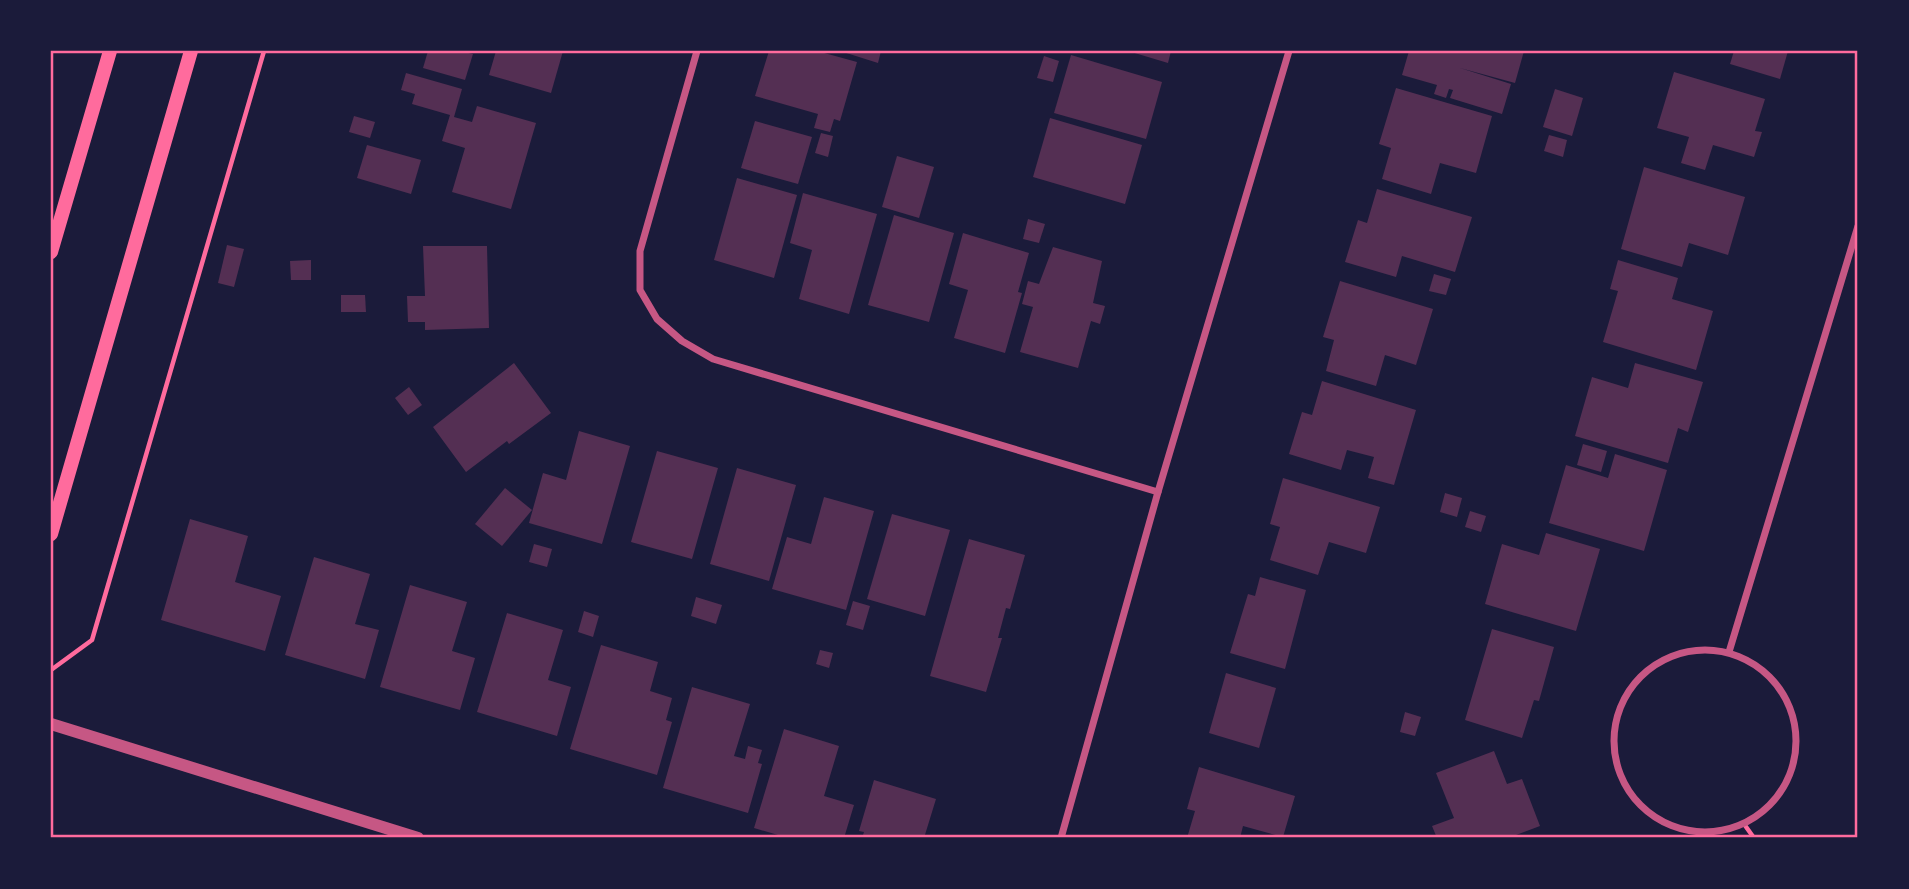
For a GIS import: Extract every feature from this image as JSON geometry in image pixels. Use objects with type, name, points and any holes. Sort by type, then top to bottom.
[{"type":"main road","points":[[51,252],[110,51]]},
{"type":"main road","points":[[51,534],[191,51]]},
{"type":"street","points":[[697,51],[640,251],[640,290],[657,319],[682,341],[713,359],[1158,492]]},
{"type":"street","points":[[1061,838],[1158,492],[1289,51]]},
{"type":"street","points":[[1729,652],[1858,226]]},
{"type":"street","points":[[1697,649],[1729,652],[1759,667],[1781,690],[1794,720],[1796,755],[1786,784],[1770,806],[1744,824],[1707,834],[1675,828],[1644,810],[1623,784],[1614,757],[1614,725],[1625,695],[1645,670],[1666,657],[1697,649]]},
{"type":"street","points":[[51,724],[418,838]]},
{"type":"path","points":[[51,670],[92,640],[264,51]]},
{"type":"path","points":[[1744,824],[1754,838]]},
{"type":"building","points":[[428,51],[460,51],[473,54],[465,80],[423,68]]},
{"type":"building","points":[[496,51],[563,51],[551,93],[489,75]]},
{"type":"building","points":[[769,51],[817,51],[857,62],[840,121],[834,119],[830,132],[814,128],[818,114],[755,96]]},
{"type":"building","points":[[840,51],[881,51],[878,63]]},
{"type":"building","points":[[1128,51],[1171,51],[1168,63]]},
{"type":"building","points":[[1409,51],[1524,51],[1515,83],[1460,68],[1511,84],[1502,114],[1450,98],[1453,90],[1449,89],[1446,98],[1434,94],[1437,85],[1402,75]]},
{"type":"building","points":[[1734,51],[1788,51],[1780,79],[1730,64]]},
{"type":"building","points":[[1071,55],[1162,82],[1146,139],[1054,113]]},
{"type":"building","points":[[1044,56],[1059,61],[1053,82],[1037,78]]},
{"type":"building","points":[[1674,72],[1765,99],[1755,131],[1762,132],[1754,157],[1713,145],[1705,170],[1681,163],[1689,137],[1657,128]]},
{"type":"building","points":[[406,73],[462,89],[454,117],[472,122],[477,106],[536,123],[511,209],[452,192],[465,148],[442,141],[450,115],[412,104],[415,94],[401,90]]},
{"type":"building","points":[[1396,88],[1492,116],[1476,173],[1440,163],[1431,194],[1382,179],[1391,148],[1379,144]]},
{"type":"building","points":[[1555,89],[1583,98],[1572,136],[1543,127]]},
{"type":"building","points":[[354,116],[375,122],[370,138],[349,132]]},
{"type":"building","points":[[1050,118],[1142,145],[1125,204],[1033,177]]},
{"type":"building","points":[[755,121],[812,137],[798,184],[741,168]]},
{"type":"building","points":[[821,133],[833,136],[828,157],[815,153]]},
{"type":"building","points":[[1549,135],[1567,140],[1563,157],[1544,151]]},
{"type":"building","points":[[367,145],[421,160],[411,194],[357,178]]},
{"type":"building","points":[[897,156],[934,167],[919,218],[882,207]]},
{"type":"building","points":[[1644,167],[1745,197],[1728,255],[1689,243],[1682,267],[1621,249]]},
{"type":"building","points":[[737,178],[797,195],[774,278],[714,260]]},
{"type":"building","points":[[1377,189],[1472,217],[1455,272],[1402,256],[1396,277],[1345,262],[1358,220],[1367,223]]},
{"type":"building","points":[[803,193],[877,214],[849,314],[799,299],[812,250],[790,243]]},
{"type":"building","points":[[894,215],[954,233],[929,322],[868,305]]},
{"type":"building","points":[[1028,219],[1045,224],[1039,243],[1023,239]]},
{"type":"building","points":[[963,233],[1029,253],[1018,292],[1022,293],[1005,353],[954,338],[968,290],[949,284]]},
{"type":"building","points":[[227,245],[244,249],[234,287],[218,283]]},
{"type":"building","points":[[423,246],[487,246],[489,328],[425,330],[425,322],[408,322],[407,296],[425,296]]},
{"type":"building","points":[[1053,247],[1102,261],[1093,303],[1105,306],[1100,324],[1091,321],[1078,368],[1020,352],[1033,307],[1022,304],[1028,281],[1039,284]]},
{"type":"building","points":[[311,260],[311,280],[291,280],[290,261]]},
{"type":"building","points":[[1618,260],[1678,278],[1672,299],[1713,311],[1696,370],[1603,342],[1618,291],[1610,289]]},
{"type":"building","points":[[1434,274],[1451,279],[1446,295],[1429,291]]},
{"type":"building","points":[[1340,281],[1433,309],[1416,365],[1385,355],[1376,386],[1326,371],[1334,340],[1323,337]]},
{"type":"building","points":[[341,295],[365,295],[366,312],[341,312]]},
{"type":"building","points":[[514,363],[551,413],[466,472],[433,427]]},
{"type":"building","points":[[1635,363],[1703,382],[1688,432],[1678,428],[1668,463],[1575,436],[1592,377],[1628,388]]},
{"type":"building","points":[[1322,381],[1416,410],[1394,485],[1368,478],[1374,457],[1347,450],[1341,470],[1289,454],[1302,412],[1312,415]]},
{"type":"building","points":[[409,387],[422,405],[408,415],[395,398]]},
{"type":"building","points":[[579,431],[630,446],[602,544],[529,523],[543,473],[566,480]]},
{"type":"building","points":[[1583,444],[1607,451],[1601,472],[1577,465]]},
{"type":"building","points":[[657,451],[718,468],[692,559],[631,542]]},
{"type":"building","points":[[1615,454],[1667,470],[1644,551],[1549,523],[1566,465],[1608,478]]},
{"type":"building","points":[[737,468],[796,485],[769,581],[710,564]]},
{"type":"building","points":[[1283,478],[1380,507],[1366,553],[1329,542],[1318,575],[1270,560],[1280,527],[1270,524]]},
{"type":"building","points":[[505,488],[532,510],[502,546],[475,524]]},
{"type":"building","points":[[1445,493],[1462,498],[1457,517],[1440,512]]},
{"type":"building","points":[[824,497],[874,511],[846,610],[772,589],[787,537],[811,544]]},
{"type":"building","points":[[1470,511],[1486,516],[1481,532],[1465,527]]},
{"type":"building","points":[[892,514],[950,530],[925,616],[867,599]]},
{"type":"building","points":[[190,519],[248,536],[235,582],[281,596],[265,651],[161,620]]},
{"type":"building","points":[[1546,533],[1600,549],[1576,631],[1485,604],[1502,544],[1539,555]]},
{"type":"building","points":[[969,539],[1025,555],[1010,609],[1006,608],[998,638],[1002,638],[986,692],[930,676]]},
{"type":"building","points":[[534,544],[552,549],[547,567],[529,562]]},
{"type":"building","points":[[314,557],[370,574],[355,624],[379,630],[365,679],[285,655]]},
{"type":"building","points":[[1260,577],[1306,590],[1285,669],[1230,653],[1248,594],[1255,596]]},
{"type":"building","points":[[410,585],[467,602],[452,651],[475,658],[460,710],[380,687]]},
{"type":"building","points":[[696,597],[722,605],[716,624],[691,616]]},
{"type":"building","points":[[853,601],[870,606],[863,630],[846,625]]},
{"type":"building","points":[[584,611],[599,616],[593,637],[578,632]]},
{"type":"building","points":[[507,613],[563,630],[548,680],[571,687],[557,736],[477,712]]},
{"type":"building","points":[[1492,629],[1554,647],[1539,701],[1534,700],[1522,738],[1465,720]]},
{"type":"building","points":[[601,645],[658,662],[650,691],[672,698],[666,720],[672,722],[657,775],[570,749]]},
{"type":"building","points":[[820,650],[833,653],[829,668],[816,664]]},
{"type":"building","points":[[1226,673],[1276,688],[1259,748],[1209,733]]},
{"type":"building","points":[[692,687],[750,704],[734,756],[745,759],[748,746],[762,750],[758,763],[762,764],[748,813],[663,788]]},
{"type":"building","points":[[1405,712],[1421,717],[1415,736],[1400,732]]},
{"type":"building","points":[[784,729],[839,746],[824,796],[854,805],[844,838],[788,838],[754,828]]},
{"type":"building","points":[[1494,751],[1507,784],[1522,779],[1540,826],[1508,838],[1437,838],[1432,826],[1454,818],[1436,773]]},
{"type":"building","points":[[1199,767],[1295,796],[1283,837],[1243,826],[1240,838],[1187,838],[1195,811],[1187,809]]},
{"type":"building","points":[[874,780],[936,799],[924,838],[862,838],[864,832],[859,831]]}]
